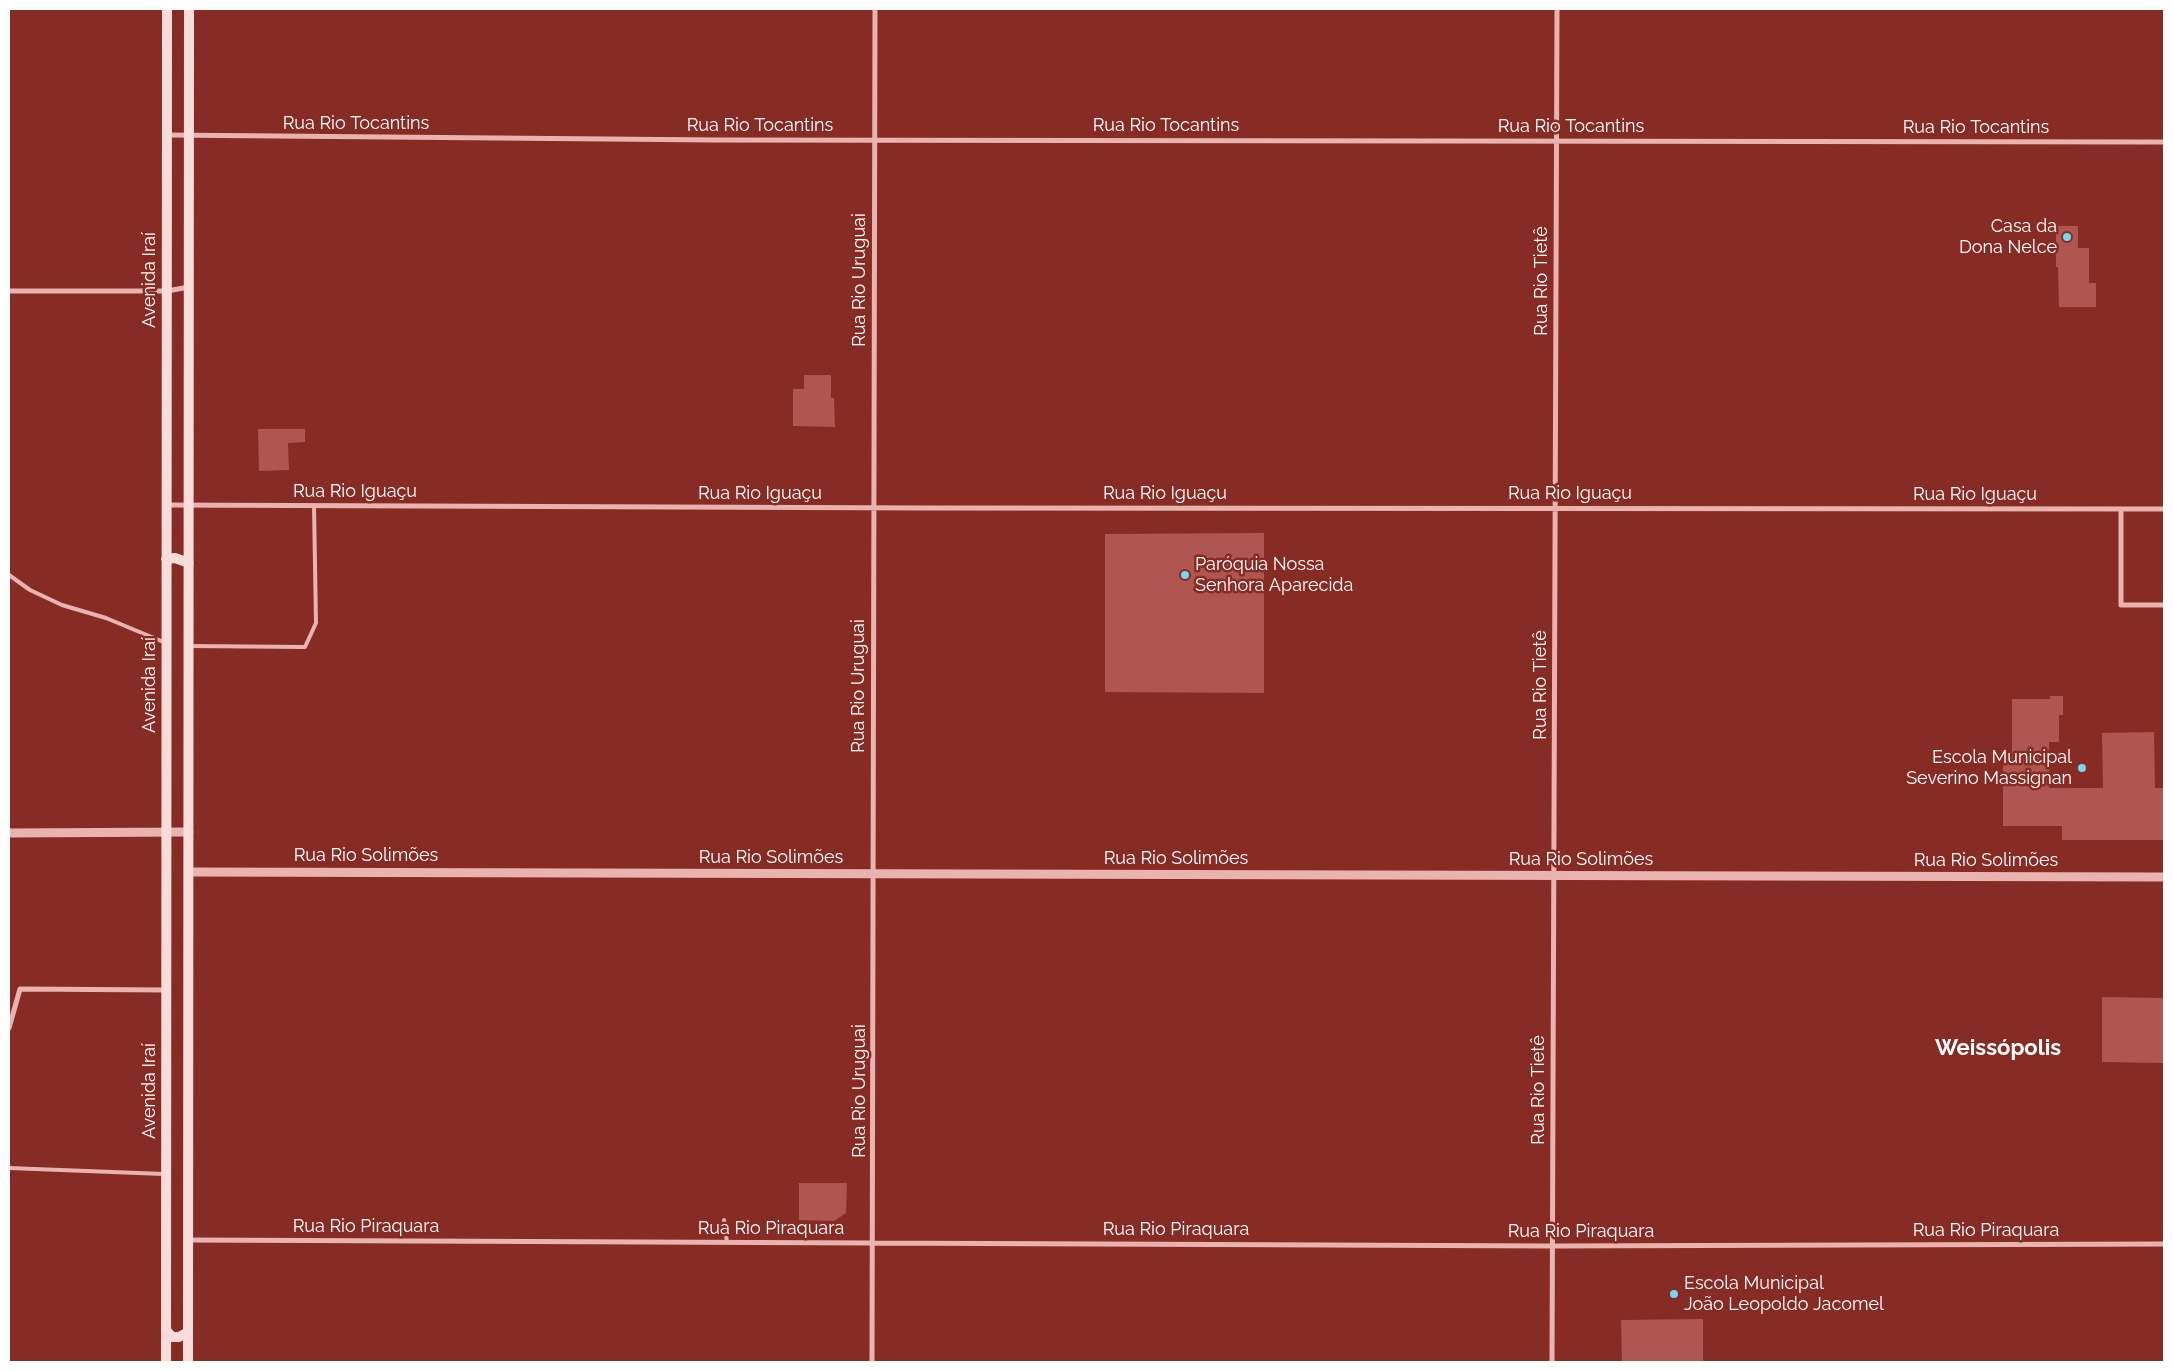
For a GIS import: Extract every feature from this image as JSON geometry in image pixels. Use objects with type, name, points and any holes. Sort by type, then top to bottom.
[{"type":"main road","name":"Avenida Iraí","points":[[166,9],[166,1362]]},
{"type":"main road","points":[[188,1362],[189,9]]},
{"type":"main road","points":[[166,559],[175,558],[189,564]]},
{"type":"main road","points":[[166,1330],[172,1337],[180,1337],[188,1332]]},
{"type":"street","name":"Rua Rio Uruguai","points":[[872,1362],[874,1242],[873,508],[875,9]]},
{"type":"street","name":"Rua Rio Tietê","points":[[1552,1362],[1557,9]]},
{"type":"street","name":"Rua Rio Tocantins","points":[[167,134],[189,136],[875,140],[2164,142]]},
{"type":"street","points":[[9,291],[167,291],[189,287]]},
{"type":"street","name":"Rua Rio Iguaçu","points":[[166,505],[873,508],[2164,509]]},
{"type":"street","points":[[2121,509],[2121,605],[2164,605]]},
{"type":"street","points":[[9,833],[189,832]]},
{"type":"street","name":"Rua Rio Solimões","points":[[189,872],[2164,878]]},
{"type":"street","points":[[9,1028],[20,989],[166,990]]},
{"type":"street","name":"Rua Rio Piraquara","points":[[188,1240],[1552,1246],[2164,1244]]},
{"type":"lane","points":[[189,646],[305,647],[316,623],[314,506]]},
{"type":"lane","points":[[9,575],[30,590],[62,605],[106,618],[166,644]]},
{"type":"lane","points":[[9,1168],[166,1174]]},
{"type":"lane","points":[[724,1220],[727,1242]]},
{"type":"building","points":[[2056,226],[2078,226],[2078,248],[2089,248],[2089,283],[2096,283],[2096,307],[2059,307],[2058,267],[2056,267]]},
{"type":"building","points":[[804,375],[831,375],[831,398],[834,398],[835,427],[793,426],[793,389],[804,389]]},
{"type":"building","points":[[258,429],[305,429],[305,442],[288,443],[289,470],[259,471]]},
{"type":"building","name":"Paróquia Nossa Senhora Aparecida","points":[[1264,533],[1264,693],[1105,692],[1105,534]]},
{"type":"building","points":[[2050,696],[2063,696],[2063,715],[2059,715],[2059,742],[2049,742],[2049,788],[2103,788],[2102,733],[2154,732],[2155,788],[2164,788],[2164,840],[2062,840],[2062,826],[2003,826],[2003,755],[2012,755],[2012,699],[2050,699]]},
{"type":"building","points":[[2102,997],[2164,998],[2164,1063],[2102,1062]]},
{"type":"building","points":[[799,1183],[847,1183],[846,1213],[834,1221],[799,1220]]},
{"type":"building","points":[[1703,1319],[1703,1362],[1622,1362],[1621,1320]]},
{"type":"place","name":"Casa da Dona Nelce","points":[[2067,237]]},
{"type":"place","name":"Paróquia Nossa Senhora Aparecida","points":[[1185,575]]},
{"type":"place","name":"Escola Municipal Severino Massignan","points":[[2082,768]]},
{"type":"place","name":"Escola Municipal João Leopoldo Jacomel","points":[[1674,1294]]},
{"type":"district","name":"Weissópolis","points":[[1998,1048]]}]
